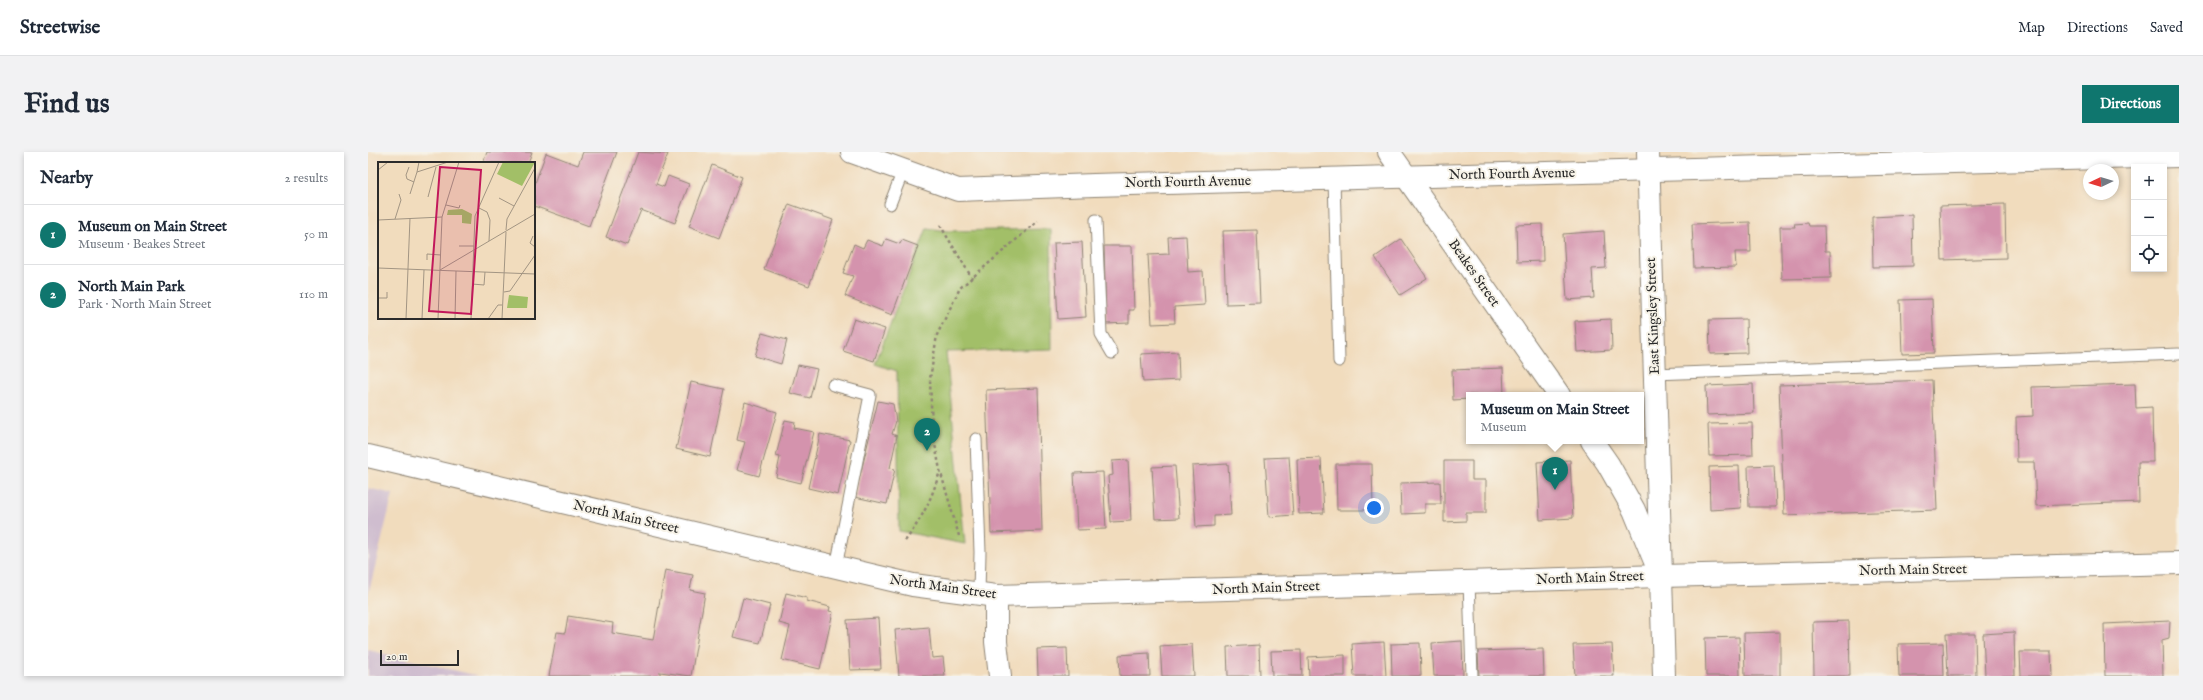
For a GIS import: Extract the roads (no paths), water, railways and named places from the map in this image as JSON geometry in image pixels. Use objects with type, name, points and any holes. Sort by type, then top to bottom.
[{"type":"main road","name":"North Fourth Avenue","points":[[853,152],[958,190],[1032,186],[1334,179],[1648,162],[2179,156]]},
{"type":"main road","name":"Beakes Street","points":[[1389,152],[1558,392]]},
{"type":"main road","name":"East Kingsley Street","points":[[1648,162],[1664,676]]},
{"type":"main road","points":[[1594,444],[1608,464],[1634,510],[1661,576]]},
{"type":"main road","name":"North Main Street","points":[[368,456],[913,585],[987,595],[2179,563]]},
{"type":"main road","points":[[987,595],[996,642],[1000,676]]},
{"type":"lane","points":[[890,204],[903,171]]},
{"type":"lane","points":[[1334,179],[1339,362]]},
{"type":"lane","points":[[1096,220],[1101,334],[1112,353]]},
{"type":"lane","points":[[1655,374],[2179,354]]},
{"type":"lane","points":[[833,386],[870,395],[836,566]]},
{"type":"lane","points":[[976,439],[980,552],[987,595]]},
{"type":"lane","points":[[1469,581],[1472,676]]},
{"type":"place","name":"North Main Park","points":[[927,451]]},
{"type":"place","name":"Museum on Main Street","points":[[1555,490]]}]
